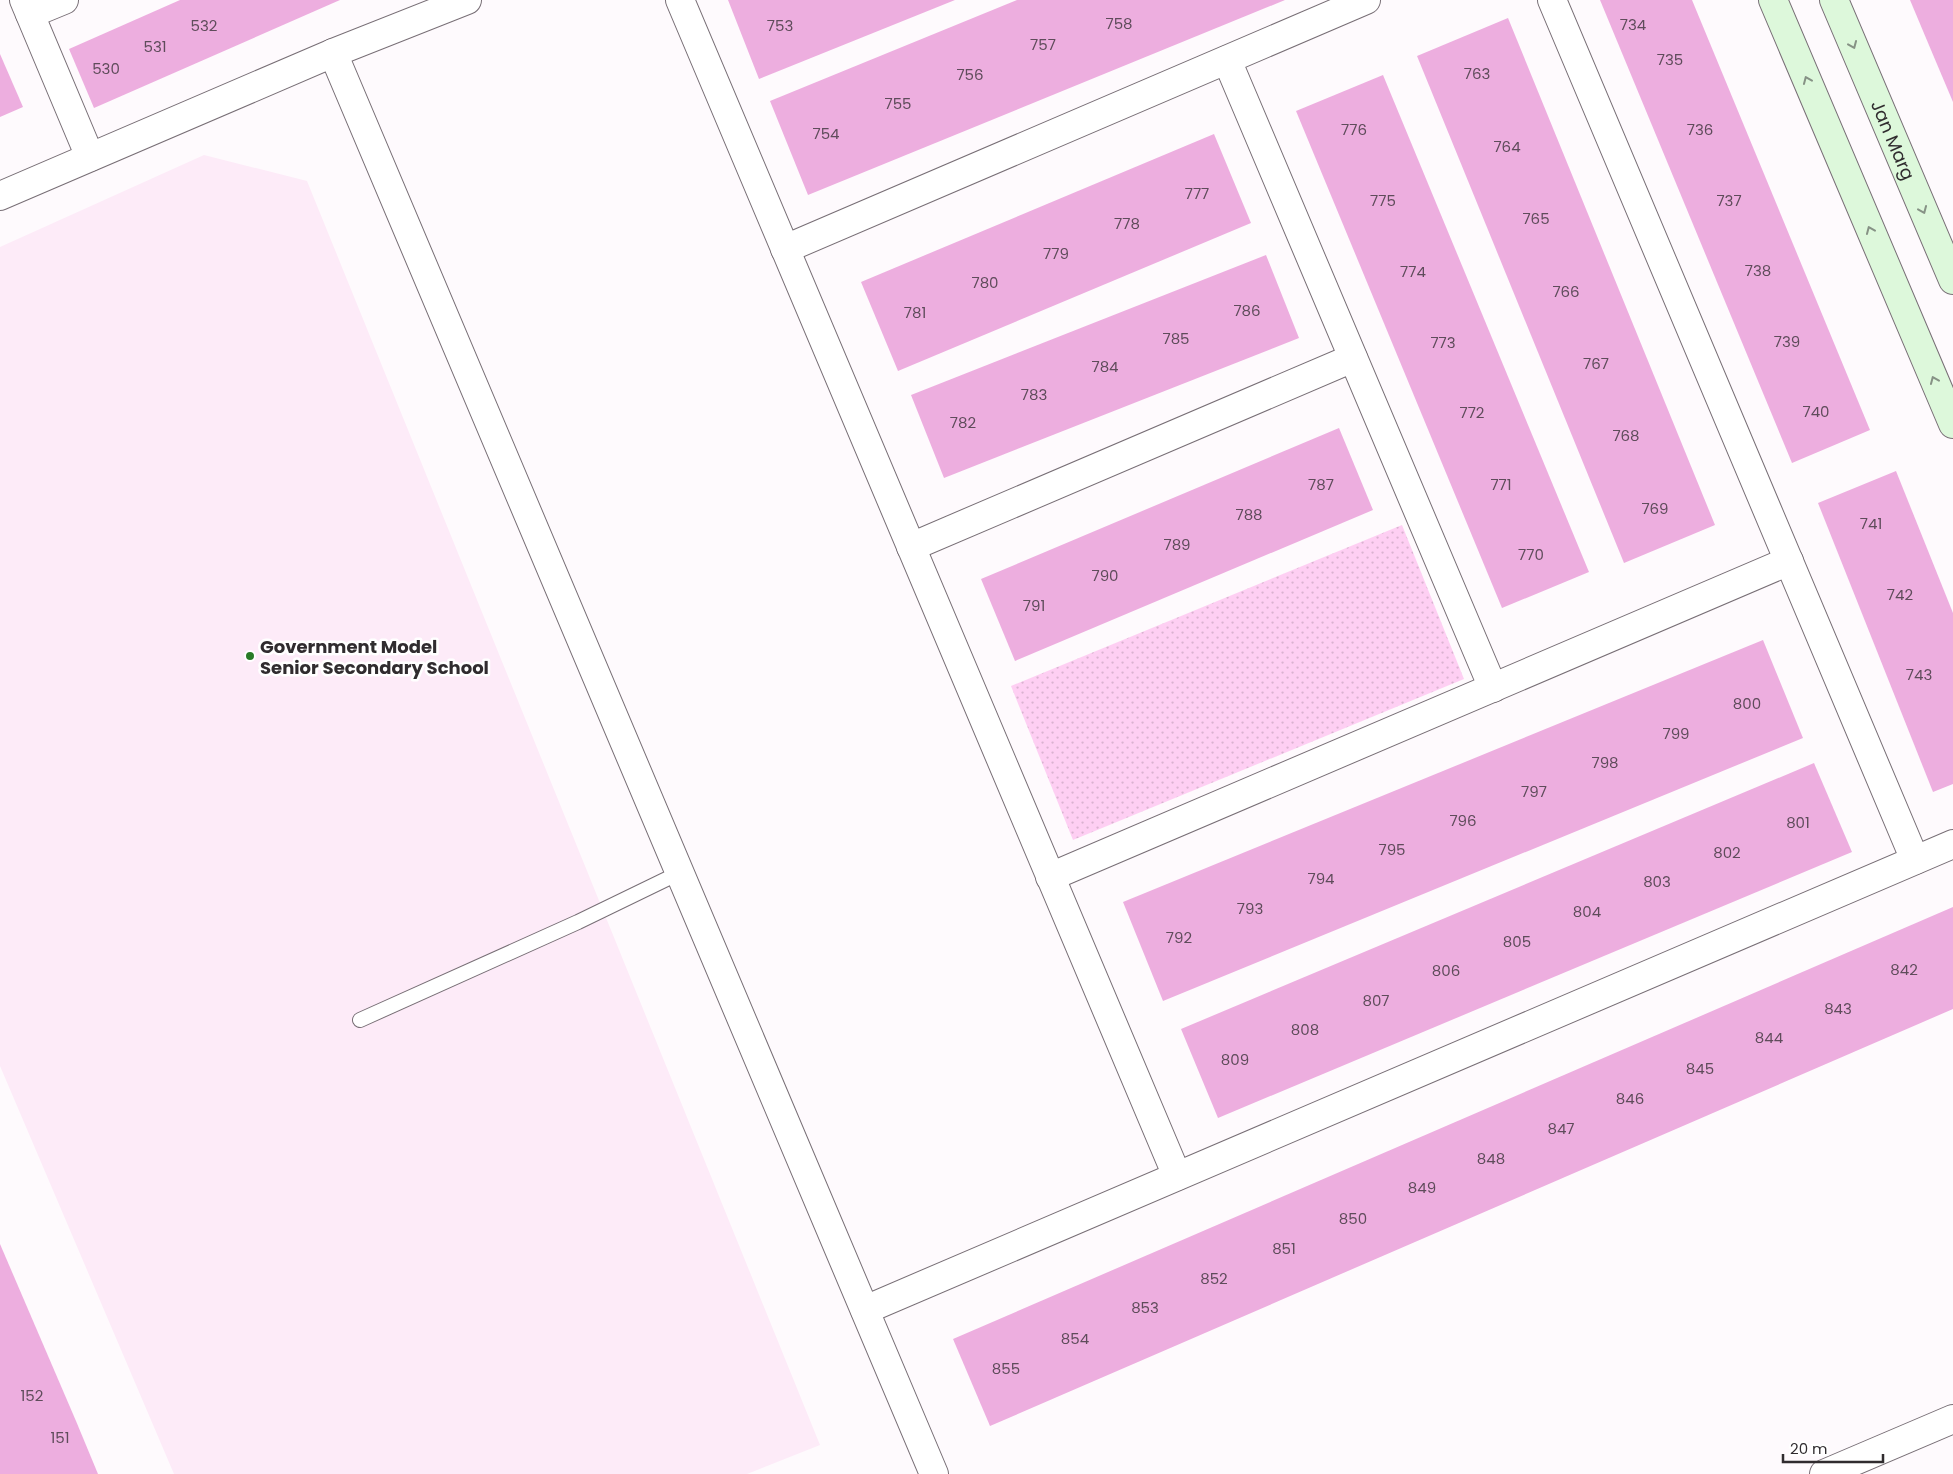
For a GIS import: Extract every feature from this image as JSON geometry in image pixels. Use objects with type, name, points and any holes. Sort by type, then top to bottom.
[{"type":"main road","points":[[1773,0],[1953,424]]},
{"type":"main road","name":"Jan Marg","points":[[1834,0],[1953,280]]},
{"type":"street","points":[[64,0],[27,7],[90,158]]},
{"type":"street","points":[[0,196],[334,53],[467,0]]},
{"type":"street","points":[[680,0],[1177,1176]]},
{"type":"street","points":[[785,249],[1366,0]]},
{"type":"street","points":[[1552,0],[1915,860]]},
{"type":"street","points":[[334,53],[934,1474]]},
{"type":"street","points":[[1227,60],[1492,688]]},
{"type":"street","points":[[911,547],[1353,358]]},
{"type":"street","points":[[1050,878],[1789,561]]},
{"type":"street","points":[[865,1310],[1953,844]]},
{"type":"street","points":[[1824,1474],[1953,1419]]},
{"type":"lane","points":[[360,1020],[578,922],[679,873]]},
{"type":"shaded area","name":"Government Model Senior Secondary School","points":[[204,155],[307,181],[820,1445],[747,1474],[174,1474],[0,1066],[0,247]]},
{"type":"shaded area","points":[[1402,525],[1464,679],[1073,840],[1011,686]]},
{"type":"building","points":[[180,0],[340,0],[94,108],[69,49]]},
{"type":"building","points":[[728,0],[955,0],[759,79]]},
{"type":"building","points":[[1017,0],[1285,0],[808,195],[770,101]]},
{"type":"building","points":[[1600,0],[1692,0],[1870,430],[1792,463]]},
{"type":"building","points":[[1910,0],[1953,0],[1953,102],[1931,50]]},
{"type":"building","points":[[1508,18],[1715,525],[1624,563],[1417,56]]},
{"type":"building","points":[[0,54],[23,107],[0,117]]},
{"type":"building","points":[[1383,75],[1589,572],[1502,608],[1296,111]]},
{"type":"building","points":[[1214,134],[1251,223],[898,371],[861,282]]},
{"type":"building","points":[[1266,255],[1299,338],[944,478],[911,395]]},
{"type":"building","points":[[1339,428],[1373,510],[1015,661],[981,579]]},
{"type":"building","points":[[1896,471],[1953,613],[1953,784],[1933,792],[1818,503]]},
{"type":"building","points":[[1763,640],[1803,738],[1163,1001],[1123,902]]},
{"type":"building","points":[[1814,763],[1852,852],[1218,1118],[1181,1029]]},
{"type":"building","points":[[1953,907],[1953,1009],[990,1426],[953,1339]]},
{"type":"building","points":[[0,1244],[76,1421],[98,1474],[0,1474]]},
{"type":"place","name":"Government Model Senior Secondary School","points":[[250,656]]}]
